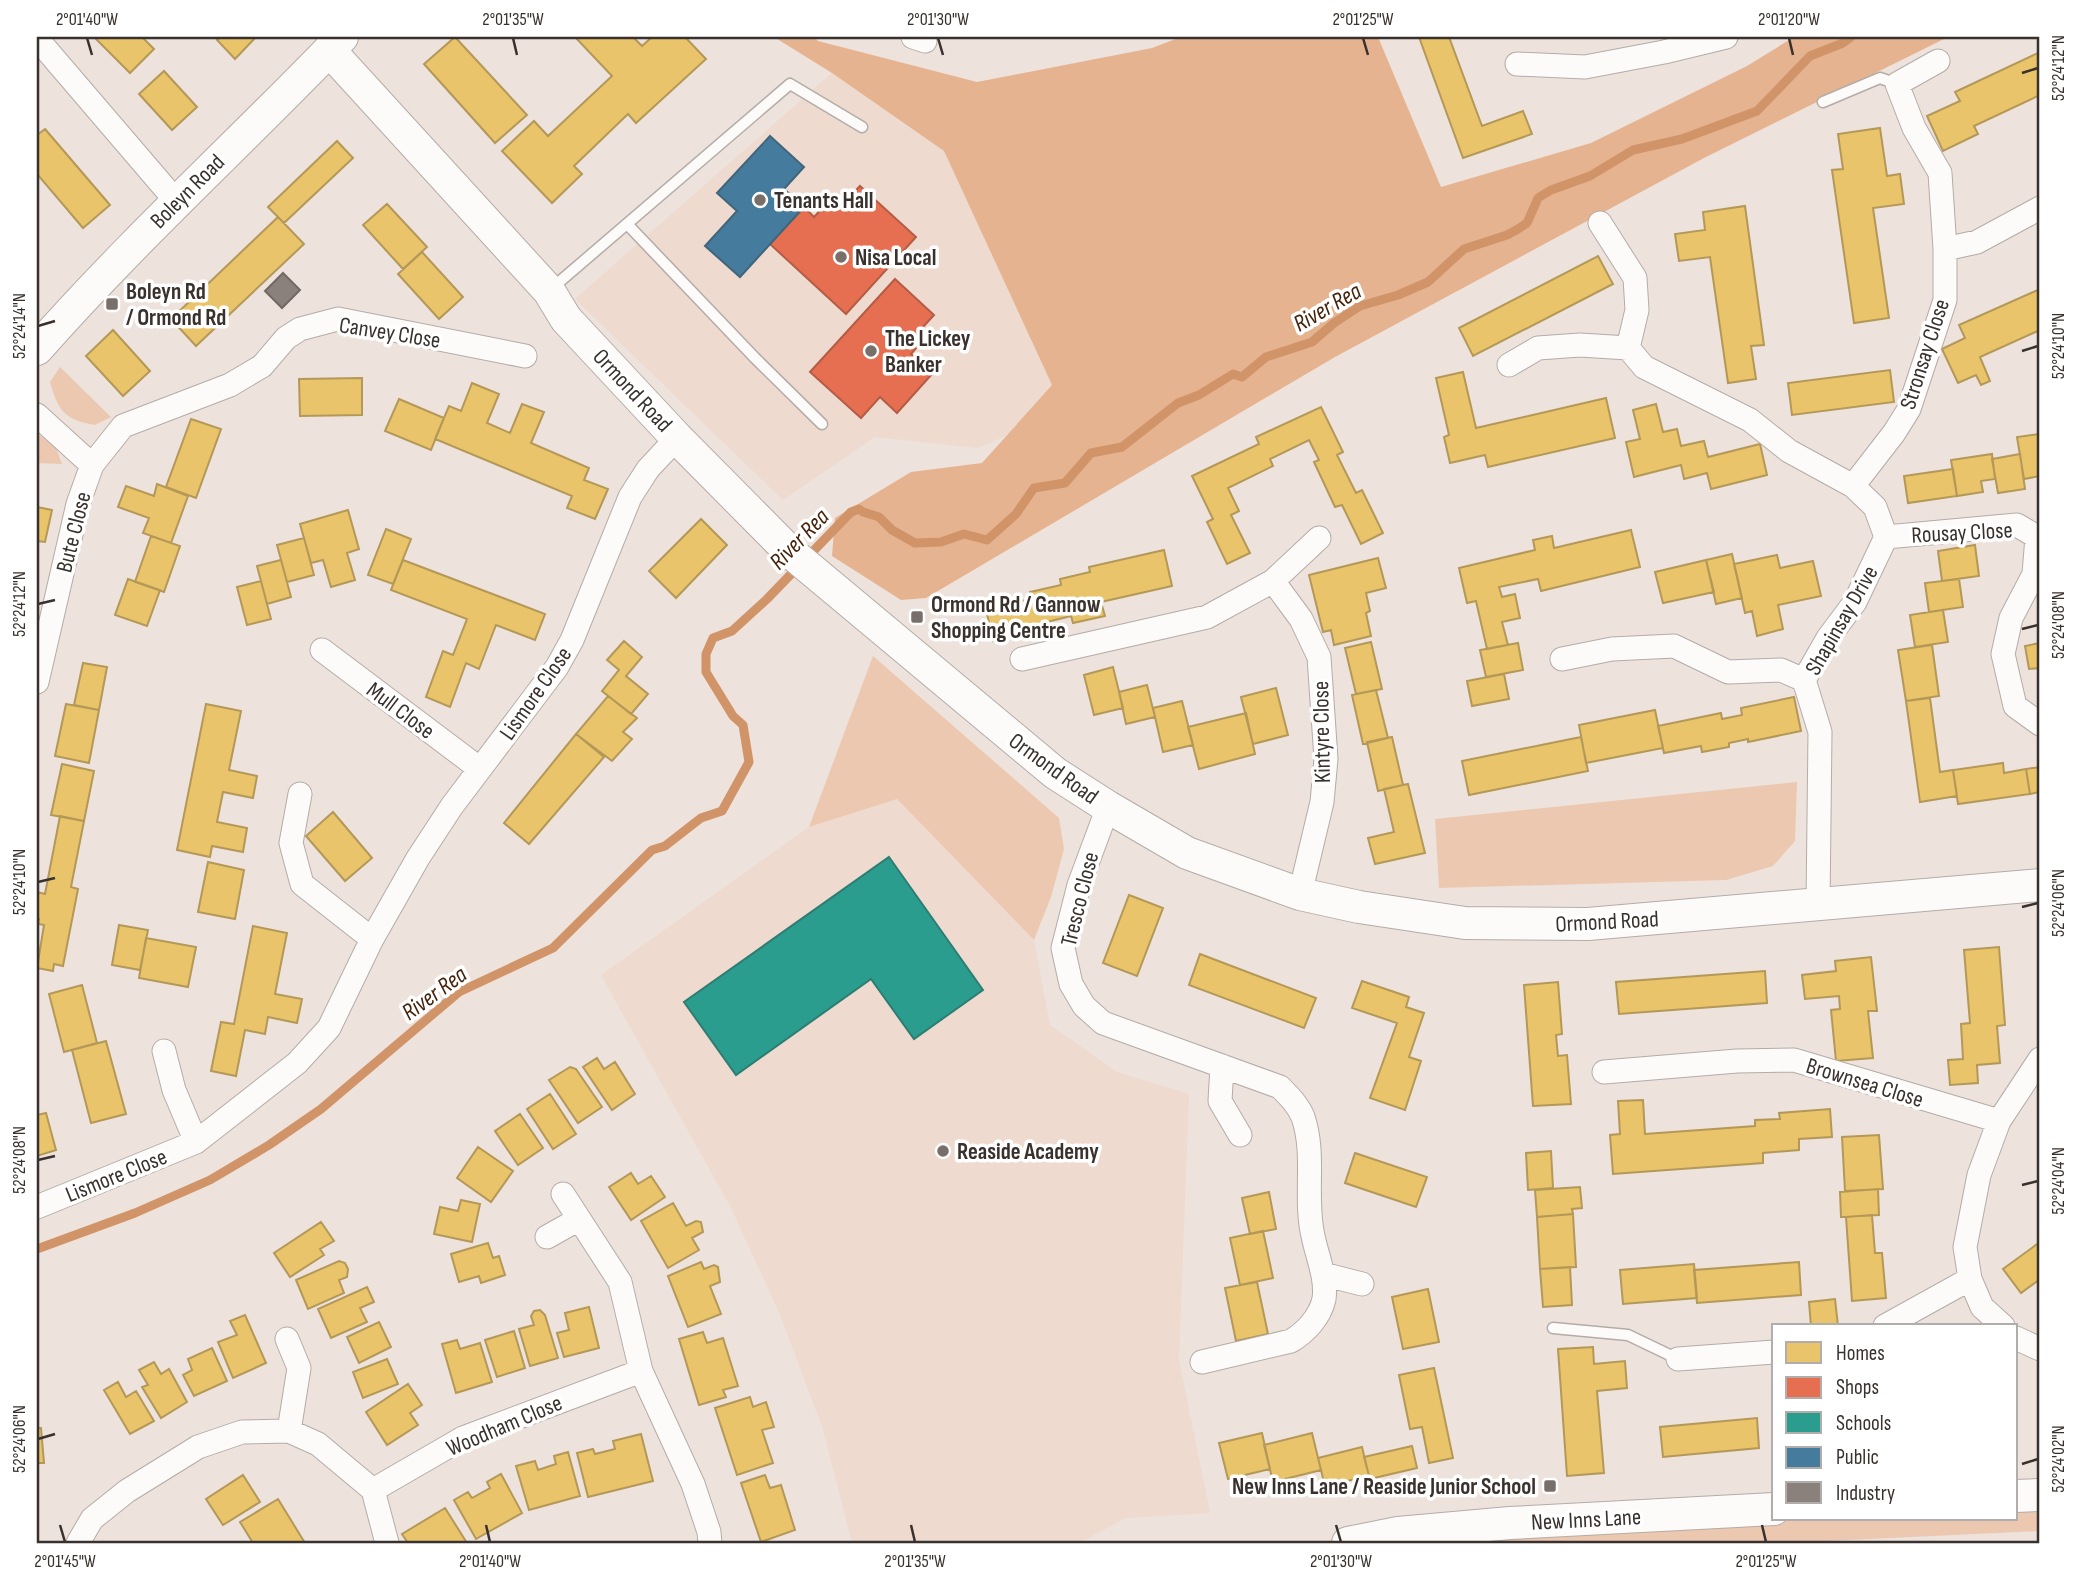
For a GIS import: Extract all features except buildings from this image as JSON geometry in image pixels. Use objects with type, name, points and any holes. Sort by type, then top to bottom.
[{"type":"street","points":[[1517,64],[1585,67],[1726,37]]},
{"type":"street","points":[[44,43],[176,201]]},
{"type":"street","name":"Boleyn Road","points":[[37,349],[176,201],[336,43]]},
{"type":"street","name":"Ormond Road","points":[[336,43],[549,291],[566,319],[677,438],[789,551],[1055,773],[1187,853],[1300,894],[1359,907],[1465,923],[1588,924],[2040,885]]},
{"type":"street","points":[[1897,84],[1938,61]]},
{"type":"street","name":"Stronsay Close","points":[[1853,486],[1909,409],[1945,300],[1940,173],[1914,128],[1897,84]]},
{"type":"street","points":[[1945,249],[1978,242],[2040,208]]},
{"type":"street","points":[[1509,365],[1538,348],[1580,345],[1628,348],[1637,310],[1635,278],[1600,223]]},
{"type":"street","name":"Canvey Close","points":[[92,465],[123,426],[230,385],[262,366],[286,338],[317,324],[338,319],[525,356]]},
{"type":"street","name":"Shapinsay Drive","points":[[1628,348],[1644,367],[1750,420],[1789,451],[1853,486],[1875,507],[1886,537],[1855,602],[1828,638],[1804,680],[1820,732],[1818,905]]},
{"type":"street","points":[[37,415],[92,465]]},
{"type":"street","name":"Lismore Close","points":[[37,1207],[196,1142],[297,1063],[329,1028],[372,939],[418,858],[452,806],[557,667],[572,640],[630,497],[648,468],[677,438]]},
{"type":"street","name":"Bute Close","points":[[37,682],[78,504],[92,465]]},
{"type":"street","name":"Rousay Close","points":[[1886,537],[2017,525],[2037,537],[2034,574],[2011,618],[2003,654],[2015,706],[2040,724]]},
{"type":"street","points":[[1022,659],[1207,617],[1273,582],[1319,538]]},
{"type":"street","name":"Kintyre Close","points":[[1273,582],[1301,619],[1319,657],[1326,759],[1322,802],[1300,894]]},
{"type":"street","points":[[1562,659],[1612,649],[1674,646],[1728,672],[1781,670],[1804,680]]},
{"type":"street","name":"Mull Close","points":[[322,650],[480,769]]},
{"type":"street","points":[[300,793],[291,843],[302,884],[372,939]]},
{"type":"street","name":"Tresco Close","points":[[1108,807],[1079,885],[1063,948],[1071,984],[1084,1006],[1103,1023],[1280,1087],[1302,1115],[1307,1134],[1312,1233],[1323,1274],[1324,1300],[1314,1321],[1303,1334],[1291,1341],[1202,1362]]},
{"type":"street","name":"Lismore Close","points":[[164,1051],[174,1090],[196,1142]]},
{"type":"street","points":[[2001,1324],[1982,1307],[1970,1279],[1965,1247],[1979,1175],[1999,1121],[2040,1059]]},
{"type":"street","name":"Brownsea Close","points":[[1604,1072],[1737,1061],[1794,1060],[1999,1121]]},
{"type":"street","points":[[1222,1066],[1220,1101],[1240,1135]]},
{"type":"street","points":[[563,1194],[620,1282],[641,1371],[693,1484],[710,1543]]},
{"type":"street","points":[[547,1237],[579,1219]]},
{"type":"street","points":[[1323,1274],[1362,1284]]},
{"type":"street","points":[[1889,1324],[1970,1279]]},
{"type":"street","points":[[287,1339],[299,1368],[289,1431]]},
{"type":"street","points":[[2018,1339],[2040,1349]]},
{"type":"street","points":[[1678,1359],[1772,1352]]},
{"type":"street","name":"Woodham Close","points":[[373,1490],[463,1438],[641,1371]]},
{"type":"street","points":[[78,1543],[92,1519],[127,1491],[198,1447],[243,1432],[289,1431],[318,1444],[373,1490],[387,1543]]},
{"type":"street","points":[[2018,1496],[2040,1495]]},
{"type":"street","name":"New Inns Lane","points":[[1348,1543],[1510,1523],[1772,1509]]},
{"type":"lane","points":[[1823,102],[1880,78],[1897,84]]},
{"type":"lane","points":[[549,291],[790,84],[862,127]]},
{"type":"lane","points":[[627,224],[822,424]]},
{"type":"lane","points":[[1553,1328],[1628,1335],[1678,1359]]},
{"type":"shaded area","points":[[774,37],[814,37],[818,41],[977,82],[1152,48],[1181,37],[1378,37],[1441,187],[1591,143],[1747,66],[1794,37],[1948,37],[1704,158],[1335,357],[926,598],[901,600],[832,556],[835,518],[911,472],[982,463],[1052,385],[944,151],[832,73]]},
{"type":"shaded area","points":[[832,73],[944,151],[1052,385],[1006,436],[977,448],[875,437],[783,500],[575,299]]},
{"type":"shaded area","points":[[60,367],[111,417],[95,425],[76,420],[64,412],[56,400],[50,382]]},
{"type":"shaded area","points":[[37,433],[56,448],[62,464],[37,463]]},
{"type":"shaded area","points":[[873,656],[1059,818],[1064,849],[1051,897],[1034,940],[897,799],[809,827]]},
{"type":"shaded area","points":[[1797,782],[1795,841],[1773,866],[1726,880],[1439,888],[1435,819]]},
{"type":"shaded area","name":"Reaside Academy","points":[[897,799],[1034,940],[1050,1025],[1117,1072],[1189,1094],[1179,1360],[1210,1513],[1126,1518],[1079,1543],[852,1543],[823,1429],[779,1312],[731,1208],[601,975],[809,827]]},
{"type":"shaded area","points":[[2040,1509],[2040,1531],[1784,1543],[1449,1543],[1809,1520],[2018,1520],[2018,1510]]},
{"type":"waterway","name":"River Rea","points":[[37,1249],[135,1213],[210,1180],[269,1145],[321,1109],[459,992],[553,948],[652,850],[665,846],[701,818],[722,811],[749,762],[743,725],[733,716],[706,672],[706,654],[713,638],[732,631],[767,599],[851,512],[859,509],[879,517],[892,530],[915,543],[941,542],[964,534],[987,540],[1016,514],[1034,488],[1065,483],[1091,453],[1122,447],[1178,403],[1199,395],[1233,374],[1242,377],[1266,357],[1312,342],[1360,306],[1398,295],[1428,282],[1464,249],[1507,235],[1527,223],[1538,198],[1551,190],[1590,176],[1633,150],[1682,139],[1757,111],[1810,56],[1851,37]]},
{"type":"place","name":"Tenants Hall","points":[[760,200]]},
{"type":"place","name":"Nisa Local","points":[[841,257]]},
{"type":"place","name":"Boleyn Rd / Ormond Rd","points":[[112,304]]},
{"type":"place","name":"The Lickey Banker","points":[[871,351]]},
{"type":"place","name":"Ormond Rd / Gannow Shopping Centre","points":[[917,617]]},
{"type":"place","name":"Reaside Academy","points":[[943,1151]]},
{"type":"place","name":"New Inns Lane / Reaside Junior School","points":[[1550,1486]]}]
